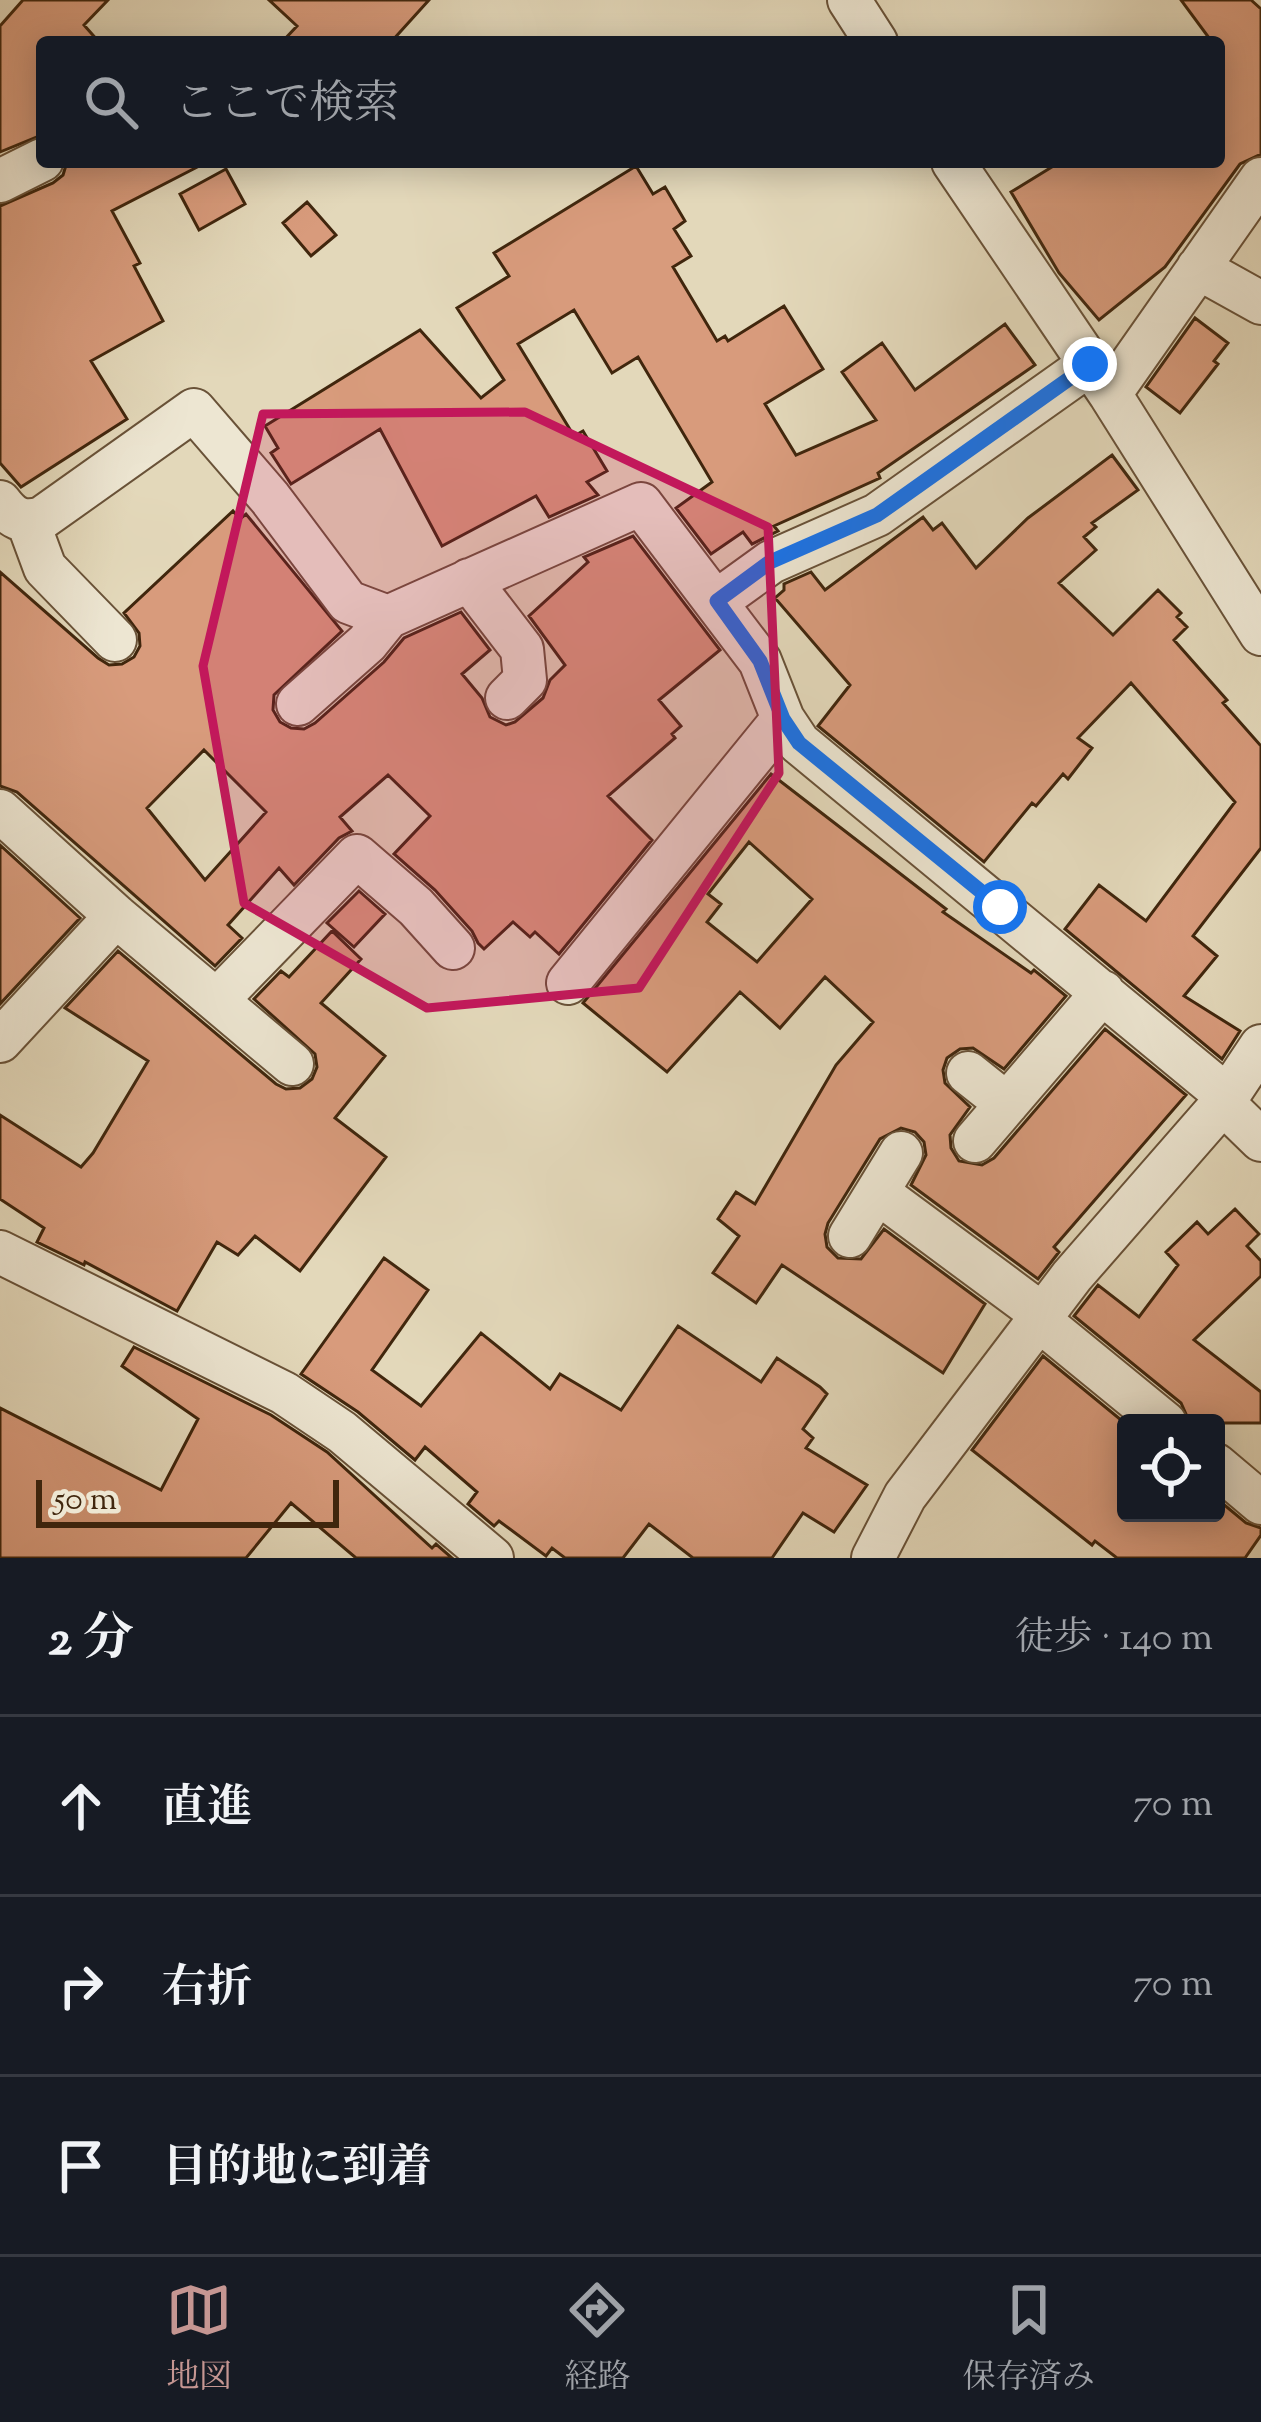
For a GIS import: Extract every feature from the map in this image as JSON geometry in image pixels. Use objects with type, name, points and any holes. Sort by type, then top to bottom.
[{"type":"street","points":[[849,0],[872,36]]},
{"type":"street","points":[[0,181],[36,163]]},
{"type":"street","points":[[957,168],[1100,379],[1261,634]]},
{"type":"street","points":[[717,601],[770,562],[877,515],[1100,379],[1198,268],[1261,179]]},
{"type":"street","points":[[1198,268],[1261,303]]},
{"type":"street","points":[[14,512],[42,518],[194,410],[270,498],[348,602],[388,617]]},
{"type":"street","points":[[298,704],[367,643],[388,617],[641,504],[760,661],[783,719],[799,743],[1216,1087],[1223,1103],[1261,1140]]},
{"type":"street","points":[[14,512],[45,568],[116,640]]},
{"type":"street","points":[[469,580],[522,649],[525,680],[507,698]]},
{"type":"street","points":[[568,983],[783,719]]},
{"type":"street","points":[[0,811],[292,1064]]},
{"type":"street","points":[[217,1000],[357,856],[416,907],[453,948]]},
{"type":"street","points":[[0,1041],[116,916]]},
{"type":"street","points":[[975,1141],[1103,992]]},
{"type":"street","points":[[873,1558],[905,1496],[1041,1317],[1223,1103],[1261,1046]]},
{"type":"street","points":[[968,1073],[1007,1104]]},
{"type":"street","points":[[850,1237],[901,1153]]},
{"type":"street","points":[[877,1192],[1041,1317],[1154,1414]]},
{"type":"street","points":[[0,1252],[284,1393],[342,1432],[492,1558]]},
{"type":"street","points":[[1225,1473],[1261,1502]]},
{"type":"highlighted area","points":[[525,412],[768,527],[779,773],[639,988],[427,1008],[244,903],[203,666],[263,414]]},
{"type":"building","points":[[23,0],[108,0],[84,25],[94,36],[36,36],[36,137],[0,152],[0,26]]},
{"type":"building","points":[[269,0],[429,0],[396,36],[288,36],[297,26]]},
{"type":"building","points":[[1181,0],[1251,0],[1261,9],[1261,154],[1240,164],[1165,267],[1099,320],[1059,273],[1011,192],[1050,168],[1225,168],[1225,36],[1208,36]]},
{"type":"building","points":[[65,168],[195,168],[112,211],[163,321],[91,361],[127,419],[21,487],[0,463],[0,206],[63,175]]},
{"type":"building","points":[[637,168],[653,194],[665,187],[685,221],[674,229],[691,256],[673,267],[717,341],[725,336],[728,341],[784,306],[823,369],[765,404],[796,455],[876,420],[842,372],[882,343],[915,390],[1005,324],[1035,365],[878,473],[880,478],[774,526],[778,531],[752,544],[743,532],[711,554],[676,508],[712,482],[638,357],[612,373],[574,310],[518,344],[574,436],[583,431],[607,471],[587,482],[598,495],[549,517],[536,496],[442,546],[380,429],[291,484],[271,453],[278,448],[265,426],[420,330],[481,398],[504,380],[457,308],[509,276],[494,253]]},
{"type":"building","points":[[226,169],[245,204],[199,230],[180,194]]},
{"type":"building","points":[[307,202],[336,235],[311,256],[283,223]]},
{"type":"building","points":[[1195,318],[1228,343],[1214,361],[1218,364],[1180,413],[1146,387]]},
{"type":"building","points":[[1112,455],[1138,490],[1092,523],[1096,527],[1084,537],[1096,550],[1059,583],[1113,635],[1158,590],[1181,613],[1177,617],[1187,627],[1174,640],[1261,746],[1261,848],[1193,936],[1217,956],[1184,996],[1240,1031],[1222,1059],[1065,929],[1099,885],[1146,921],[1235,802],[1131,683],[1078,738],[1092,748],[1068,779],[1063,774],[1036,806],[1032,803],[984,862],[818,726],[850,685],[775,598],[784,584],[811,572],[825,590],[923,517],[933,530],[942,523],[976,568],[1028,518]]},
{"type":"building","points":[[233,511],[240,519],[246,514],[342,631],[274,695],[273,710],[291,728],[304,729],[315,723],[404,638],[461,612],[490,650],[462,674],[482,698],[490,717],[506,725],[515,722],[543,698],[550,680],[565,665],[529,616],[588,562],[584,557],[633,536],[720,650],[659,700],[681,726],[672,734],[675,738],[608,796],[652,840],[559,954],[535,932],[530,937],[513,922],[484,949],[478,943],[435,890],[394,854],[430,816],[388,775],[340,817],[352,831],[339,838],[294,885],[279,868],[228,925],[242,938],[215,966],[17,792],[0,786],[0,572],[109,665],[134,657],[140,646],[139,633],[124,613]],"holes":[[[204,750],[266,812],[205,880],[147,808]]]},
{"type":"building","points":[[771,774],[946,909],[943,912],[1066,996],[1004,1069],[973,1048],[960,1049],[947,1058],[945,1083],[970,1107],[950,1135],[959,1161],[982,1165],[994,1158],[1105,1029],[1186,1095],[1054,1247],[1059,1252],[1038,1279],[911,1185],[926,1155],[924,1142],[915,1132],[901,1128],[880,1139],[828,1223],[827,1247],[838,1258],[861,1259],[884,1229],[985,1304],[943,1373],[782,1265],[756,1303],[713,1273],[739,1236],[718,1219],[736,1192],[755,1204],[836,1065],[873,1022],[825,977],[780,1028],[740,992],[667,1072],[583,1003]],"holes":[[[749,842],[812,899],[757,962],[707,922],[721,904],[708,894]]]},
{"type":"building","points":[[0,845],[80,918],[0,1004]]},
{"type":"building","points":[[359,891],[385,914],[354,947],[327,923]]},
{"type":"building","points":[[332,931],[361,959],[321,1003],[385,1056],[335,1118],[386,1157],[300,1271],[255,1236],[238,1255],[217,1242],[177,1311],[37,1242],[44,1228],[0,1199],[0,1115],[81,1167],[93,1153],[148,1061],[65,1008],[118,951],[276,1084],[300,1088],[312,1079],[315,1054],[254,999],[281,971],[289,977]]},
{"type":"building","points":[[1235,1209],[1259,1234],[1247,1246],[1261,1261],[1261,1276],[1194,1340],[1261,1392],[1261,1423],[1225,1423],[1225,1414],[1186,1414],[1181,1403],[1074,1316],[1098,1285],[1139,1317],[1178,1265],[1166,1252],[1197,1222],[1208,1234]]},
{"type":"building","points":[[384,1258],[428,1290],[372,1370],[421,1406],[481,1333],[550,1389],[560,1374],[621,1410],[678,1326],[761,1382],[777,1358],[820,1387],[827,1394],[803,1429],[813,1438],[806,1448],[867,1485],[834,1532],[803,1513],[772,1558],[693,1558],[649,1524],[623,1558],[565,1558],[552,1548],[546,1556],[499,1521],[494,1526],[468,1504],[477,1492],[425,1447],[415,1460],[358,1412],[301,1374]]},
{"type":"building","points":[[134,1347],[271,1415],[327,1452],[432,1548],[436,1544],[452,1558],[356,1558],[291,1503],[246,1558],[0,1558],[0,1408],[161,1490],[198,1419],[122,1366]]},
{"type":"building","points":[[1043,1356],[1117,1417],[1117,1522],[1225,1522],[1225,1506],[1246,1523],[1261,1528],[1261,1535],[1245,1558],[1117,1558],[1095,1541],[1092,1545],[972,1450]]},
{"type":"route","points":[[1000,907],[799,743],[783,719],[760,661],[717,601],[770,562],[877,515],[1090,364]]}]
